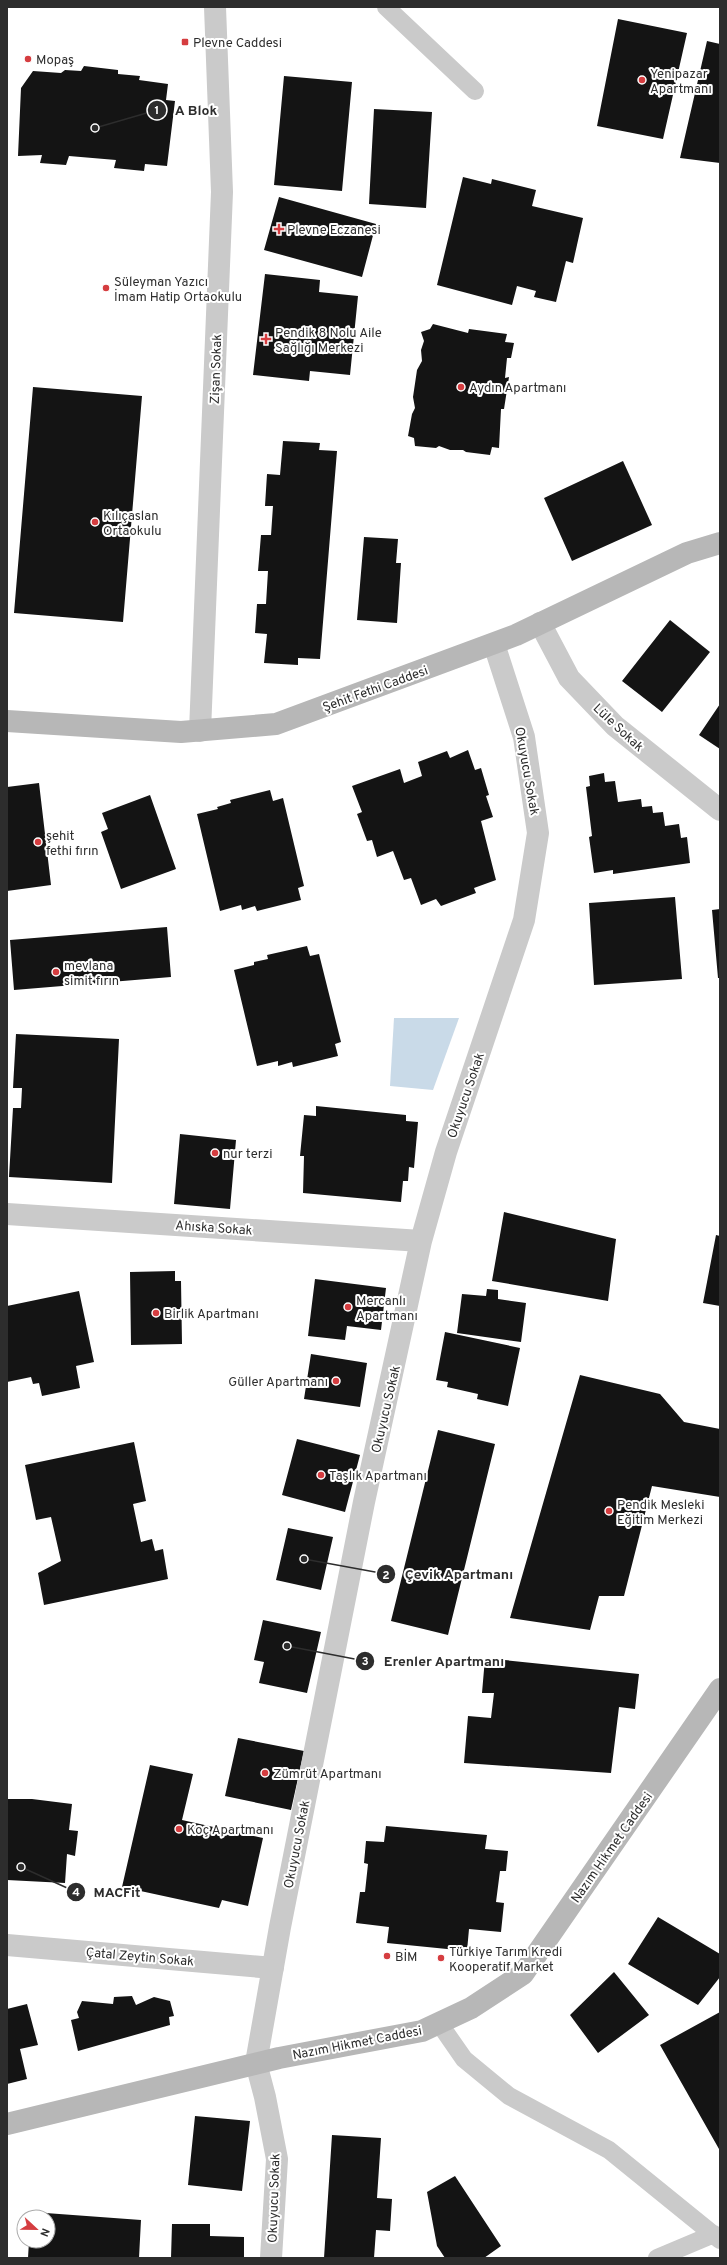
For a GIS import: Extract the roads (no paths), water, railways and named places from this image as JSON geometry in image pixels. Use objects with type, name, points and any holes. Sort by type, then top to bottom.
[{"type":"street","name":"Zişan Sokak","points":[[200,730],[222,192],[215,7]]},
{"type":"street","name":"Şehit Fethi Caddesi","points":[[7,721],[182,732],[276,724],[494,644],[540,624],[687,553],[720,543]]},
{"type":"street","name":"Lüle Sokak","points":[[540,624],[569,678],[615,726],[720,810]]},
{"type":"street","name":"Okuyucu Sokak","points":[[271,2258],[276,2159],[265,2097],[256,2063],[273,1968],[364,1502],[422,1241],[446,1152],[524,920],[538,833],[524,737],[494,644]]},
{"type":"street","name":"Ahıska Sokak","points":[[7,1214],[422,1241]]},
{"type":"street","name":"Nazım Hikmet Caddesi","points":[[7,2124],[256,2063],[422,2031],[470,2008],[523,1974],[720,1690]]},
{"type":"street","name":"Çatal Zeytin Sokak","points":[[7,1945],[273,1968]]},
{"type":"lane","points":[[386,7],[475,92]]},
{"type":"lane","points":[[439,2023],[464,2059],[509,2096],[609,2150],[717,2237]]},
{"type":"lane","points":[[657,2258],[717,2237]]},
{"type":"water","points":[[394,1018],[459,1018],[433,1090],[390,1086]]},
{"type":"place","name":"Plevne Caddesi","points":[[185,42]]},
{"type":"place","name":"Mopaş","points":[[28,59]]},
{"type":"place","name":"Yenipazar Apartmanı","points":[[642,80]]},
{"type":"place","name":"A Blok","points":[[95,128]]},
{"type":"place","name":"Plevne Eczanesi","points":[[279,229]]},
{"type":"place","name":"Süleyman Yazıcı İmam Hatip Ortaokulu","points":[[106,288]]},
{"type":"place","name":"Pendik 8 Nolu Aile Sağlığı Merkezi","points":[[266,339]]},
{"type":"place","name":"Aydın Apartmanı","points":[[461,387]]},
{"type":"place","name":"Kılıçaslan Ortaokulu","points":[[95,522]]},
{"type":"place","name":"şehit fethi fırın","points":[[38,842]]},
{"type":"place","name":"mevlana simit fırın","points":[[56,972]]},
{"type":"place","name":"nur terzi","points":[[215,1153]]},
{"type":"place","name":"Mercanlı Apartmanı","points":[[348,1307]]},
{"type":"place","name":"Birlik Apartmanı","points":[[156,1313]]},
{"type":"place","name":"Güller Apartmanı","points":[[336,1381]]},
{"type":"place","name":"Taşlık Apartmanı","points":[[321,1475]]},
{"type":"place","name":"Pendik Mesleki Eğitim Merkezi","points":[[609,1511]]},
{"type":"place","name":"Çevik Apartmanı","points":[[304,1559]]},
{"type":"place","name":"Erenler Apartmanı","points":[[287,1646]]},
{"type":"place","name":"Zümrüt Apartmanı","points":[[265,1773]]},
{"type":"place","name":"Koç Apartmanı","points":[[179,1829]]},
{"type":"place","name":"MACFit","points":[[21,1867]]},
{"type":"place","name":"BİM","points":[[387,1956]]},
{"type":"place","name":"Türkiye Tarım Kredi Kooperatif Market","points":[[441,1958]]}]
